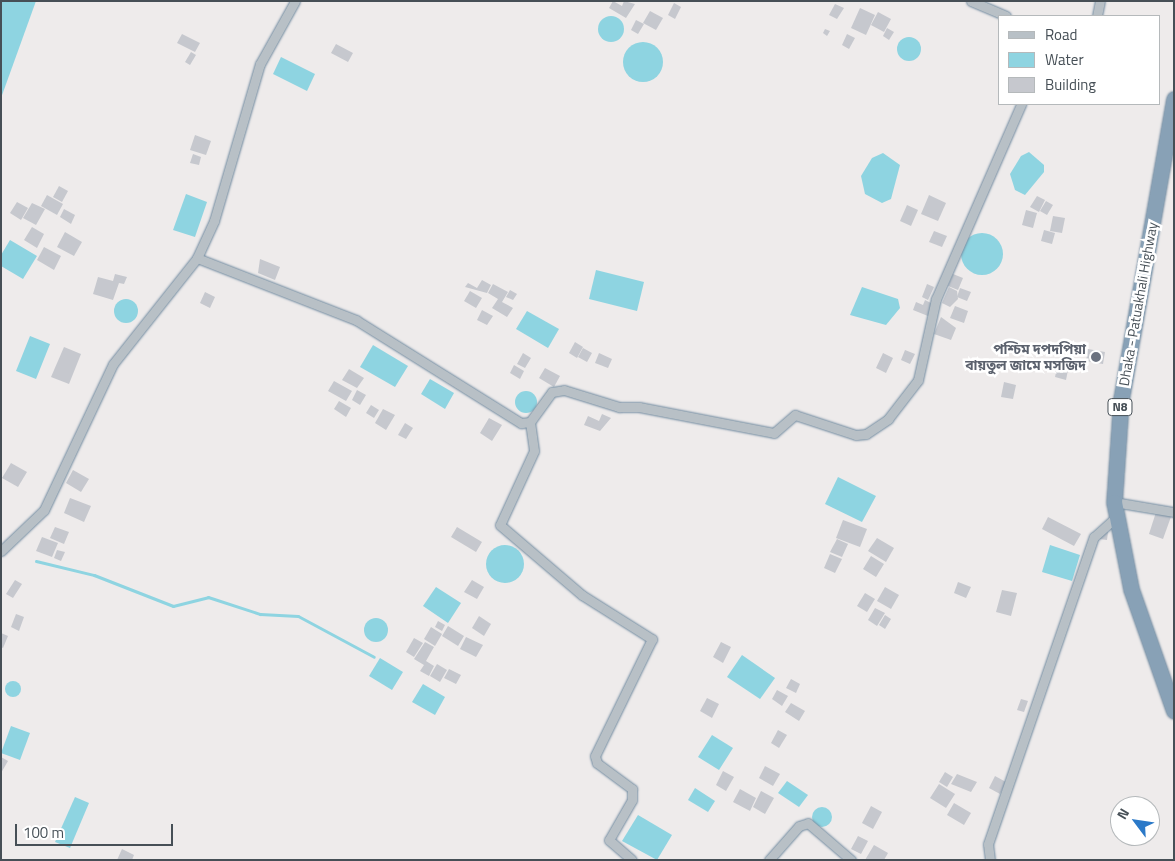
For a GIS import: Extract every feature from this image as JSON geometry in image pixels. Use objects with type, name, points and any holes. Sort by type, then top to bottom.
[{"type":"highway","name":"Dhaka - Patuakhali Highway","points":[[1174,99],[1121,400],[1116,509],[1131,589],[1174,711]]},
{"type":"street","points":[[1,551],[44,510],[113,364],[198,258],[214,221],[260,64],[295,1]]},
{"type":"street","points":[[971,1],[1004,15]]},
{"type":"street","points":[[1097,15],[1100,1]]},
{"type":"street","points":[[632,860],[609,840],[632,800],[632,789],[597,763],[595,756],[652,639],[582,595],[500,525],[534,451],[530,422],[552,392],[564,390],[619,407],[639,407],[774,433],[794,415],[856,435],[877,429],[912,393],[918,380],[936,299],[1021,105]]},
{"type":"street","points":[[198,258],[356,320],[521,422],[530,422]]},
{"type":"street","points":[[990,860],[988,844],[1094,537],[1116,509],[1174,512]]},
{"type":"street","points":[[770,860],[799,826],[808,823],[852,860]]},
{"type":"water","points":[[1,1],[36,1],[1,98]]},
{"type":"water","points":[[611,16],[620,20],[624,29],[620,38],[611,42],[602,38],[598,29],[602,20]]},
{"type":"water","points":[[909,37],[917,41],[921,49],[917,57],[909,61],[901,57],[897,49],[901,41]]},
{"type":"water","points":[[643,42],[657,48],[663,62],[657,76],[643,82],[629,76],[623,62],[629,48]]},
{"type":"water","points":[[281,57],[315,74],[307,91],[273,74]]},
{"type":"water","points":[[1029,152],[1044,165],[1044,172],[1025,195],[1015,190],[1010,174],[1021,156]]},
{"type":"water","points":[[883,153],[900,165],[891,199],[882,203],[865,194],[861,176],[872,158]]},
{"type":"water","points":[[186,194],[207,202],[195,237],[173,230]]},
{"type":"water","points":[[982,233],[997,239],[1003,254],[997,269],[982,275],[967,269],[961,254],[967,239]]},
{"type":"water","points":[[10,240],[37,256],[23,279],[1,266],[1,255]]},
{"type":"water","points":[[596,270],[644,282],[637,311],[589,299]]},
{"type":"water","points":[[862,287],[898,299],[900,308],[886,325],[850,315]]},
{"type":"water","points":[[126,299],[131,300],[137,306],[137,316],[131,322],[126,323],[121,322],[115,316],[114,311],[115,306],[121,300]]},
{"type":"water","points":[[527,311],[559,329],[548,348],[516,329]]},
{"type":"water","points":[[30,336],[50,344],[36,379],[16,371]]},
{"type":"water","points":[[373,345],[408,366],[395,387],[360,367]]},
{"type":"water","points":[[430,379],[454,393],[445,409],[421,394]]},
{"type":"water","points":[[526,391],[534,394],[537,402],[534,410],[526,413],[518,410],[515,402],[518,394]]},
{"type":"water","points":[[838,477],[876,496],[862,522],[825,504]]},
{"type":"water","points":[[505,545],[519,550],[524,564],[519,578],[505,583],[491,578],[486,564],[491,550]]},
{"type":"water","points":[[1050,545],[1080,555],[1072,581],[1042,572]]},
{"type":"water","points":[[436,587],[461,603],[448,623],[423,606]]},
{"type":"water","points":[[376,618],[385,621],[388,630],[385,639],[376,642],[367,639],[364,630],[367,621]]},
{"type":"water","points":[[742,655],[775,678],[760,699],[727,677]]},
{"type":"water","points":[[380,658],[403,672],[392,690],[369,676]]},
{"type":"water","points":[[10,681],[16,681],[21,686],[19,695],[10,697],[5,692],[5,686]]},
{"type":"water","points":[[423,684],[445,697],[435,715],[412,702]]},
{"type":"water","points":[[11,726],[30,733],[20,760],[1,753]]},
{"type":"water","points":[[712,735],[733,748],[719,770],[698,757]]},
{"type":"water","points":[[787,781],[808,795],[799,807],[778,793]]},
{"type":"water","points":[[695,788],[715,801],[708,812],[688,800]]},
{"type":"water","points":[[75,797],[89,803],[70,848],[55,842]]},
{"type":"water","points":[[822,807],[829,810],[832,817],[829,824],[822,827],[815,824],[812,817],[815,810]]},
{"type":"water","points":[[638,815],[672,835],[657,860],[622,841]]},
{"type":"building","points":[[613,1],[622,6],[624,1],[635,4],[626,18],[609,8]]},
{"type":"building","points":[[674,3],[681,7],[675,19],[668,15]]},
{"type":"building","points":[[835,4],[844,8],[837,19],[829,15]]},
{"type":"building","points":[[860,8],[875,15],[866,35],[851,28]]},
{"type":"building","points":[[650,11],[663,18],[656,30],[643,23]]},
{"type":"building","points":[[878,12],[891,19],[884,32],[871,25]]},
{"type":"building","points":[[636,20],[644,24],[638,34],[631,30]]},
{"type":"building","points":[[887,28],[894,32],[889,40],[883,36]]},
{"type":"building","points":[[825,29],[830,31],[827,36],[823,33]]},
{"type":"building","points":[[182,34],[200,43],[195,52],[177,43]]},
{"type":"building","points":[[847,34],[855,38],[849,49],[842,45]]},
{"type":"building","points":[[336,44],[353,53],[348,62],[331,53]]},
{"type":"building","points":[[191,52],[196,55],[190,65],[185,62]]},
{"type":"building","points":[[195,135],[211,141],[206,155],[190,150]]},
{"type":"building","points":[[193,154],[201,157],[199,165],[190,163]]},
{"type":"building","points":[[59,186],[68,191],[62,202],[53,197]]},
{"type":"building","points":[[47,195],[63,204],[57,215],[41,206]]},
{"type":"building","points":[[929,195],[946,203],[938,221],[921,214]]},
{"type":"building","points":[[1037,196],[1045,200],[1039,212],[1030,207]]},
{"type":"building","points":[[1046,201],[1053,205],[1047,215],[1040,211]]},
{"type":"building","points":[[17,202],[28,208],[21,220],[10,213]]},
{"type":"building","points":[[32,203],[45,209],[36,225],[23,218]]},
{"type":"building","points":[[907,205],[918,210],[911,226],[900,221]]},
{"type":"building","points":[[64,209],[75,215],[71,224],[60,217]]},
{"type":"building","points":[[1026,210],[1037,213],[1033,228],[1022,225]]},
{"type":"building","points":[[1053,216],[1065,218],[1062,233],[1050,231]]},
{"type":"building","points":[[32,227],[44,234],[37,248],[24,240]]},
{"type":"building","points":[[1044,230],[1055,233],[1052,244],[1041,241]]},
{"type":"building","points":[[934,231],[947,236],[942,247],[929,242]]},
{"type":"building","points":[[65,232],[82,242],[74,256],[57,247]]},
{"type":"building","points":[[44,247],[61,256],[54,270],[37,260]]},
{"type":"building","points":[[260,259],[280,267],[275,280],[258,273]]},
{"type":"building","points":[[115,274],[127,277],[124,284],[119,283],[113,300],[93,294],[98,277],[113,281]]},
{"type":"building","points":[[953,274],[963,278],[958,290],[948,286]]},
{"type":"building","points":[[482,280],[491,285],[487,293],[465,287],[468,283],[477,288]]},
{"type":"building","points":[[493,284],[508,292],[502,302],[513,308],[507,317],[492,308],[498,299],[488,293]]},
{"type":"building","points":[[927,284],[934,287],[928,300],[922,297]]},
{"type":"building","points":[[949,287],[957,291],[958,299],[950,307],[942,303]]},
{"type":"building","points":[[960,288],[971,292],[967,301],[957,297]]},
{"type":"building","points":[[510,290],[517,294],[513,300],[506,297]]},
{"type":"building","points":[[470,291],[482,298],[476,308],[464,301]]},
{"type":"building","points":[[205,292],[215,297],[210,308],[200,303]]},
{"type":"building","points":[[925,300],[933,304],[928,316],[913,310],[916,302],[923,305]]},
{"type":"building","points":[[955,306],[968,311],[964,323],[950,318]]},
{"type":"building","points":[[482,310],[493,316],[487,325],[477,320]]},
{"type":"building","points":[[941,317],[956,328],[951,340],[934,334]]},
{"type":"building","points":[[575,342],[583,347],[577,358],[569,353]]},
{"type":"building","points":[[64,347],[81,354],[69,384],[51,377]]},
{"type":"building","points":[[583,348],[592,353],[587,362],[578,357]]},
{"type":"building","name":"পশ্চিম দপদপিয়া বায়তুল জামে মসজিদ","points":[[1088,349],[1105,352],[1103,364],[1086,361]]},
{"type":"building","points":[[905,350],[915,354],[910,364],[901,360]]},
{"type":"building","points":[[523,353],[531,358],[525,368],[517,364]]},
{"type":"building","points":[[599,353],[612,359],[608,368],[595,363]]},
{"type":"building","points":[[883,353],[893,358],[886,373],[876,368]]},
{"type":"building","points":[[1058,363],[1069,365],[1066,380],[1055,377]]},
{"type":"building","points":[[514,365],[524,371],[520,379],[510,373]]},
{"type":"building","points":[[545,368],[560,376],[554,387],[539,378]]},
{"type":"building","points":[[349,369],[364,378],[357,388],[342,380]]},
{"type":"building","points":[[334,381],[352,391],[346,401],[328,391]]},
{"type":"building","points":[[1004,382],[1016,385],[1013,399],[1001,397]]},
{"type":"building","points":[[357,390],[366,395],[360,405],[352,400]]},
{"type":"building","points":[[339,401],[351,408],[346,417],[334,409]]},
{"type":"building","points":[[371,405],[379,410],[374,418],[366,413]]},
{"type":"building","points":[[383,409],[395,415],[386,430],[375,423]]},
{"type":"building","points":[[602,414],[611,418],[600,431],[584,425],[588,416],[599,421]]},
{"type":"building","points":[[489,418],[502,425],[492,441],[480,433]]},
{"type":"building","points":[[405,423],[413,428],[406,439],[398,435]]},
{"type":"building","points":[[11,463],[27,472],[18,487],[2,478]]},
{"type":"building","points":[[73,470],[89,479],[81,492],[66,483]]},
{"type":"building","points":[[70,498],[91,506],[84,522],[64,513]]},
{"type":"building","points":[[1157,509],[1172,514],[1163,539],[1149,534]]},
{"type":"building","points":[[1048,517],[1081,534],[1074,546],[1042,529]]},
{"type":"building","points":[[843,520],[867,529],[860,547],[836,538]]},
{"type":"building","points":[[55,527],[69,532],[64,544],[50,538]]},
{"type":"building","points":[[457,527],[482,542],[476,552],[451,537]]},
{"type":"building","points":[[1100,531],[1108,532],[1107,540],[1099,539]]},
{"type":"building","points":[[42,537],[58,543],[52,557],[36,551]]},
{"type":"building","points":[[877,538],[894,548],[886,562],[868,551]]},
{"type":"building","points":[[837,539],[848,544],[842,557],[830,552]]},
{"type":"building","points":[[57,550],[65,552],[61,561],[54,558]]},
{"type":"building","points":[[830,554],[842,559],[835,573],[824,568]]},
{"type":"building","points":[[871,556],[884,564],[876,577],[863,569]]},
{"type":"building","points":[[15,580],[22,584],[13,598],[6,594]]},
{"type":"building","points":[[472,580],[484,587],[477,599],[464,592]]},
{"type":"building","points":[[958,582],[971,587],[966,598],[954,593]]},
{"type":"building","points":[[885,587],[899,595],[891,609],[877,601]]},
{"type":"building","points":[[1002,590],[1017,593],[1011,616],[996,612]]},
{"type":"building","points":[[865,593],[875,599],[867,612],[857,606]]},
{"type":"building","points":[[875,608],[885,613],[877,626],[868,620]]},
{"type":"building","points":[[16,614],[24,617],[19,631],[11,627]]},
{"type":"building","points":[[885,615],[891,619],[885,629],[879,625]]},
{"type":"building","points":[[479,616],[491,624],[484,636],[472,628]]},
{"type":"building","points":[[438,621],[445,625],[442,631],[435,627]]},
{"type":"building","points":[[448,626],[464,636],[458,646],[442,636]]},
{"type":"building","points":[[431,627],[442,634],[435,646],[424,639]]},
{"type":"building","points":[[1,633],[8,636],[3,648],[1,647]]},
{"type":"building","points":[[466,637],[483,645],[476,657],[460,649]]},
{"type":"building","points":[[414,638],[423,643],[414,657],[406,652]]},
{"type":"building","points":[[425,642],[434,647],[426,661],[434,666],[429,676],[420,671],[424,665],[414,659]]},
{"type":"building","points":[[721,642],[731,647],[723,663],[713,657]]},
{"type":"building","points":[[437,664],[447,670],[440,682],[430,676]]},
{"type":"building","points":[[449,669],[461,675],[456,684],[444,678]]},
{"type":"building","points":[[791,679],[800,684],[796,693],[786,688]]},
{"type":"building","points":[[777,690],[788,696],[782,706],[772,699]]},
{"type":"building","points":[[707,698],[719,704],[712,718],[700,711]]},
{"type":"building","points":[[1021,699],[1028,701],[1024,712],[1017,710]]},
{"type":"building","points":[[791,703],[805,711],[799,721],[785,712]]},
{"type":"building","points":[[778,730],[787,735],[779,748],[771,743]]},
{"type":"building","points":[[1,757],[8,761],[1,773]]},
{"type":"building","points":[[765,766],[780,774],[773,786],[759,778]]},
{"type":"building","points":[[723,771],[734,777],[726,791],[716,785]]},
{"type":"building","points":[[945,772],[953,777],[947,787],[939,782]]},
{"type":"building","points":[[957,774],[977,782],[971,792],[951,784]]},
{"type":"building","points":[[995,776],[1006,782],[1000,794],[989,788]]},
{"type":"building","points":[[939,784],[955,794],[946,808],[930,798]]},
{"type":"building","points":[[740,789],[756,798],[750,811],[733,802]]},
{"type":"building","points":[[761,791],[774,798],[765,814],[753,807]]},
{"type":"building","points":[[954,803],[971,813],[964,825],[947,815]]},
{"type":"building","points":[[871,806],[882,812],[873,829],[862,823]]},
{"type":"building","points":[[858,836],[868,841],[861,854],[851,849]]},
{"type":"building","points":[[874,845],[888,853],[884,860],[865,860]]},
{"type":"building","points":[[122,849],[134,855],[132,860],[117,860]]},
{"type":"waterway","points":[[36,561],[94,575],[173,606],[208,597],[260,614],[298,616],[374,657]]},
{"type":"place","name":"পশ্চিম দপদপিয়া বায়তুল জামে মসজিদ","points":[[1096,357]]}]
